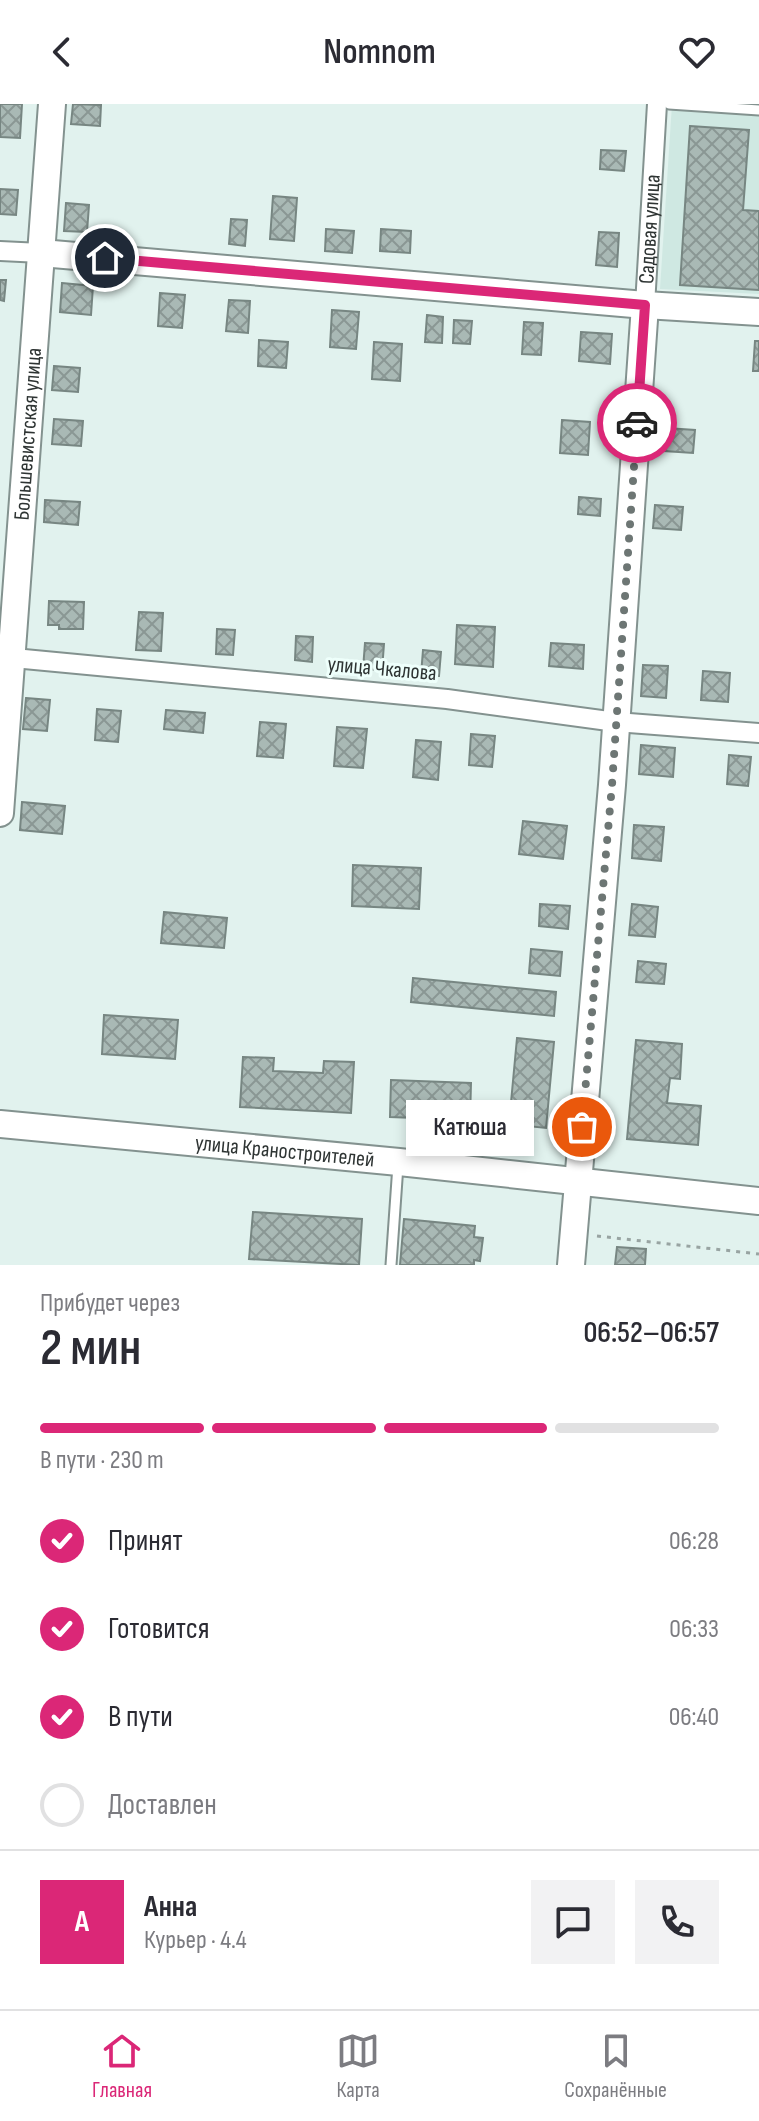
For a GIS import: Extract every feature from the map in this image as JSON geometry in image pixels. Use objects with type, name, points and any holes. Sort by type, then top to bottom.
[{"type":"street","name":"Большевистская улица","points":[[0,813],[6,657],[52,104]]},
{"type":"street","name":"Садовая улица","points":[[571,1265],[616,722],[657,104]]},
{"type":"street","points":[[0,251],[759,312]]},
{"type":"street","name":"улица Чкалова","points":[[6,657],[447,699],[616,722],[759,733]]},
{"type":"street","name":"улица Краностроителей","points":[[0,1124],[399,1162],[759,1201]]},
{"type":"lane","points":[[669,104],[759,110]]},
{"type":"lane","points":[[391,1265],[399,1162]]},
{"type":"path","points":[[573,1233],[759,1254]]},
{"type":"shaded area","points":[[672,104],[759,104],[759,294],[660,289]]},
{"type":"building","points":[[0,104],[22,104],[20,138],[0,137]]},
{"type":"building","points":[[73,104],[101,105],[100,126],[71,124]]},
{"type":"building","points":[[690,126],[749,130],[743,210],[759,211],[759,290],[680,285]]},
{"type":"building","points":[[601,150],[626,151],[624,171],[600,169]]},
{"type":"building","points":[[0,189],[18,190],[16,215],[0,214]]},
{"type":"building","points":[[273,196],[297,198],[294,241],[270,239]]},
{"type":"building","points":[[66,203],[89,205],[87,232],[64,231]]},
{"type":"building","points":[[231,219],[247,220],[245,246],[229,244]]},
{"type":"building","points":[[326,229],[354,231],[352,253],[325,251]]},
{"type":"building","points":[[381,229],[411,231],[410,253],[380,251]]},
{"type":"building","points":[[599,232],[619,233],[617,267],[596,265]]},
{"type":"building","points":[[0,280],[6,280],[4,301],[0,300]]},
{"type":"building","points":[[62,283],[93,286],[91,315],[60,312]]},
{"type":"building","points":[[160,293],[185,295],[182,328],[158,326]]},
{"type":"building","points":[[229,300],[250,301],[248,333],[226,331]]},
{"type":"building","points":[[332,310],[359,312],[356,349],[330,347]]},
{"type":"building","points":[[427,315],[443,317],[442,343],[425,342]]},
{"type":"building","points":[[454,320],[472,321],[470,344],[453,343]]},
{"type":"building","points":[[524,322],[543,323],[541,355],[522,354]]},
{"type":"building","points":[[581,332],[612,334],[610,364],[579,361]]},
{"type":"building","points":[[259,340],[288,342],[286,368],[258,366]]},
{"type":"building","points":[[755,341],[759,341],[759,371],[753,371]]},
{"type":"building","points":[[374,342],[402,344],[400,381],[372,379]]},
{"type":"building","points":[[54,366],[80,368],[78,392],[52,390]]},
{"type":"building","points":[[54,419],[83,421],[81,446],[52,444]]},
{"type":"building","points":[[562,420],[590,422],[588,455],[560,453]]},
{"type":"building","points":[[666,428],[695,430],[693,453],[664,451]]},
{"type":"building","points":[[579,497],[601,499],[600,516],[578,514]]},
{"type":"building","points":[[45,500],[80,502],[78,525],[44,522]]},
{"type":"building","points":[[655,505],[683,507],[681,530],[653,528]]},
{"type":"building","points":[[49,601],[84,602],[83,629],[59,629],[59,625],[48,625]]},
{"type":"building","points":[[139,612],[163,613],[161,651],[136,650]]},
{"type":"building","points":[[457,625],[495,627],[493,667],[455,664]]},
{"type":"building","points":[[217,629],[235,630],[233,655],[216,654]]},
{"type":"building","points":[[296,636],[313,637],[312,662],[295,660]]},
{"type":"building","points":[[365,643],[384,644],[382,670],[363,669]]},
{"type":"building","points":[[551,643],[584,645],[583,669],[549,666]]},
{"type":"building","points":[[423,650],[441,652],[439,676],[421,675]]},
{"type":"building","points":[[643,665],[668,666],[666,698],[641,696]]},
{"type":"building","points":[[703,671],[730,673],[728,702],[701,700]]},
{"type":"building","points":[[26,698],[50,700],[47,731],[23,729]]},
{"type":"building","points":[[97,709],[121,711],[118,742],[95,740]]},
{"type":"building","points":[[166,710],[205,713],[203,733],[164,729]]},
{"type":"building","points":[[260,722],[286,724],[283,758],[257,756]]},
{"type":"building","points":[[337,727],[367,729],[363,768],[334,766]]},
{"type":"building","points":[[471,734],[495,736],[492,767],[469,765]]},
{"type":"building","points":[[416,740],[441,742],[438,780],[413,777]]},
{"type":"building","points":[[641,745],[675,748],[673,777],[639,774]]},
{"type":"building","points":[[729,755],[751,757],[748,786],[727,784]]},
{"type":"building","points":[[22,802],[65,806],[62,834],[20,830]]},
{"type":"building","points":[[523,821],[567,826],[563,859],[519,854]]},
{"type":"building","points":[[634,825],[664,827],[661,861],[632,858]]},
{"type":"building","points":[[353,865],[421,868],[419,909],[352,906]]},
{"type":"building","points":[[540,904],[570,906],[568,929],[539,926]]},
{"type":"building","points":[[632,904],[658,907],[655,937],[629,935]]},
{"type":"building","points":[[164,912],[227,918],[224,948],[161,943]]},
{"type":"building","points":[[531,949],[562,952],[560,976],[529,973]]},
{"type":"building","points":[[638,961],[666,964],[664,984],[636,982]]},
{"type":"building","points":[[413,978],[556,992],[554,1016],[411,1002]]},
{"type":"building","points":[[104,1015],[178,1020],[175,1059],[102,1054]]},
{"type":"building","points":[[517,1038],[554,1042],[546,1128],[509,1124]]},
{"type":"building","points":[[636,1040],[682,1044],[680,1079],[670,1078],[667,1103],[701,1106],[698,1145],[627,1139]]},
{"type":"building","points":[[243,1057],[274,1058],[273,1071],[323,1073],[324,1061],[354,1062],[351,1113],[240,1107]]},
{"type":"building","points":[[391,1080],[471,1083],[470,1120],[390,1117]]},
{"type":"building","points":[[253,1212],[362,1219],[359,1265],[249,1259]]},
{"type":"building","points":[[404,1219],[475,1226],[474,1237],[483,1238],[480,1261],[474,1260],[474,1265],[400,1265]]},
{"type":"building","points":[[617,1247],[646,1249],[645,1265],[615,1265]]},
{"type":"way so far","points":[[582,1127],[612,785],[637,423]]},
{"type":"place","name":"Катюша","points":[[582,1127]]},
{"type":"route","points":[[105,258],[645,305],[637,423]]}]
